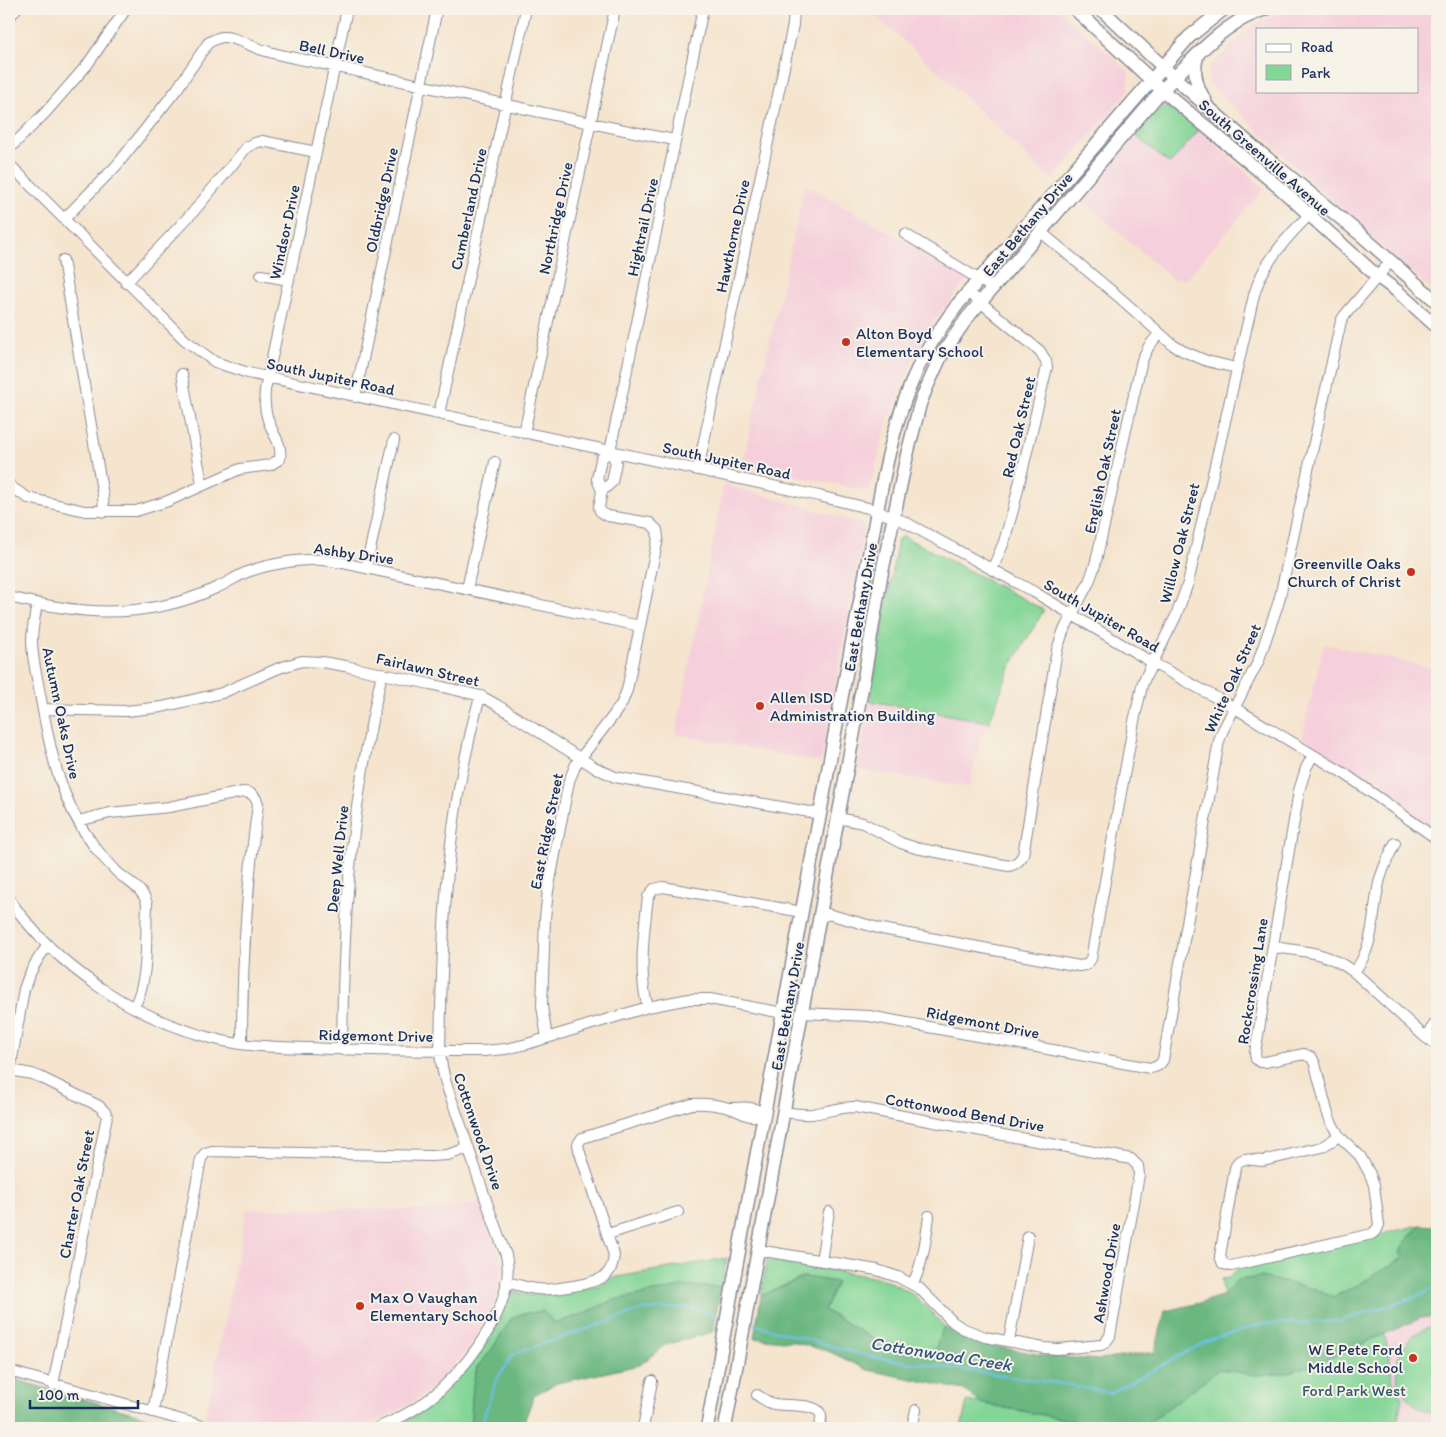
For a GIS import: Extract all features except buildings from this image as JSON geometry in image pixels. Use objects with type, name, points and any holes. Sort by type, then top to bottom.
[{"type":"main road","name":"South Greenville Avenue","points":[[1075,9],[1162,90],[1280,189],[1308,216],[1378,277],[1398,291],[1437,327]]},
{"type":"main road","name":"South Greenville Avenue","points":[[1101,9],[1212,111],[1437,302]]},
{"type":"main road","name":"East Bethany Drive","points":[[725,1428],[881,577],[920,404],[941,356],[967,318],[1162,90],[1198,54],[1233,24],[1264,9]]},
{"type":"main road","name":"East Bethany Drive","points":[[707,1428],[847,668],[892,439],[900,414],[912,381],[928,348],[941,327],[968,292],[1189,37],[1219,11]]},
{"type":"main road","points":[[1198,54],[1194,66],[1195,76],[1202,97],[1212,111]]},
{"type":"main road","points":[[1089,152],[1101,162]]},
{"type":"main road","points":[[1029,221],[1041,232]]},
{"type":"main road","points":[[928,348],[941,356]]},
{"type":"main road","points":[[847,668],[865,672]]},
{"type":"main road","points":[[820,814],[838,818]]},
{"type":"main road","points":[[802,912],[820,915]]},
{"type":"main road","points":[[783,1013],[802,1013]]},
{"type":"main road","points":[[764,1114],[784,1112]]},
{"type":"street","points":[[9,18],[16,9]]},
{"type":"street","points":[[9,149],[51,107],[106,39],[126,9]]},
{"type":"street","name":"Windsor Drive","points":[[202,484],[240,469],[270,465],[280,459],[280,447],[270,425],[264,400],[347,9]]},
{"type":"street","name":"Oldbridge Drive","points":[[355,397],[437,9]]},
{"type":"street","name":"Cumberland Drive","points":[[438,414],[526,9]]},
{"type":"street","name":"Northridge Drive","points":[[524,432],[615,9]]},
{"type":"street","name":"Hightrail Drive","points":[[657,530],[650,523],[604,514],[600,511],[602,491],[597,479],[601,459],[610,451],[703,9]]},
{"type":"street","name":"Hawthorne Drive","points":[[698,469],[794,17],[794,9]]},
{"type":"street","name":"Bell Drive","points":[[64,219],[117,165],[177,89],[208,43],[222,37],[230,38],[265,51],[335,65],[590,124],[675,140]]},
{"type":"street","points":[[126,283],[194,211],[247,147],[262,141],[316,152]]},
{"type":"street","name":"South Jupiter Road","points":[[9,164],[184,340],[207,357],[232,369],[355,397],[698,469],[818,496],[893,517],[1072,614],[1153,663],[1234,708],[1345,774],[1437,839]]},
{"type":"street","name":"Willow Oak Street","points":[[820,915],[828,914],[882,929],[1079,966],[1089,962],[1092,956],[1137,706],[1143,682],[1176,616],[1188,583],[1254,295],[1261,277],[1279,250],[1308,216],[1322,203]]},
{"type":"street","points":[[1041,232],[1173,345],[1207,361],[1236,368]]},
{"type":"street","points":[[905,234],[993,288]]},
{"type":"street","points":[[63,260],[103,496],[104,512]]},
{"type":"street","name":"White Oak Street","points":[[1158,1066],[1163,1060],[1216,752],[1223,730],[1258,662],[1279,600],[1341,321],[1390,261]]},
{"type":"street","points":[[261,274],[289,280]]},
{"type":"street","name":"Red Oak Street","points":[[968,292],[1040,351],[1047,367],[1009,527],[1000,554],[992,570]]},
{"type":"street","name":"English Oak Street","points":[[838,818],[862,822],[901,843],[916,848],[1009,866],[1018,863],[1023,855],[1058,650],[1063,632],[1089,582],[1100,549],[1142,360],[1149,346],[1159,334]]},
{"type":"street","points":[[9,484],[14,490],[28,498],[85,511],[104,512],[136,511],[168,501],[202,484],[182,374]]},
{"type":"street","points":[[366,568],[394,440]]},
{"type":"street","name":"Hightrail Drive","points":[[602,491],[612,482],[616,462],[610,451]]},
{"type":"street","points":[[467,589],[495,462]]},
{"type":"street","name":"East Ridge Street","points":[[547,1038],[542,1006],[546,906],[569,781],[572,770],[613,716],[628,690],[658,538],[657,530]]},
{"type":"street","name":"Ashby Drive","points":[[9,597],[66,610],[131,611],[163,606],[193,598],[250,571],[277,564],[321,560],[640,626]]},
{"type":"street","name":"Autumn Oaks Drive","points":[[37,604],[32,643],[55,769],[67,800],[78,821],[116,871],[144,894],[146,899],[143,980],[139,997],[134,1007]]},
{"type":"street","name":"Fairlawn Street","points":[[43,709],[126,711],[162,707],[222,693],[279,668],[302,661],[322,662],[382,673],[481,696],[600,771],[615,777],[820,814]]},
{"type":"street","name":"Deep Well Drive","points":[[342,1050],[346,934],[355,823],[367,746],[382,673]]},
{"type":"street","name":"Cottonwood Drive","points":[[377,1428],[415,1409],[438,1392],[456,1374],[478,1347],[501,1304],[505,1290],[508,1265],[506,1256],[446,1086],[440,1051],[443,949],[450,858],[462,774],[476,708],[481,696]]},
{"type":"street","name":"Rockcrossing Lane","points":[[1313,755],[1306,768],[1299,792],[1255,1053],[1256,1059],[1260,1062],[1304,1054],[1312,1058],[1327,1111],[1339,1136],[1360,1156],[1370,1174],[1374,1185],[1379,1224],[1378,1229],[1372,1234],[1231,1266],[1223,1264],[1220,1256],[1235,1168],[1240,1160],[1263,1161],[1322,1147],[1339,1136]]},
{"type":"street","points":[[78,821],[110,813],[169,807],[243,792],[252,794],[256,799],[258,804],[245,935],[242,1044]]},
{"type":"street","points":[[1354,972],[1365,956],[1370,942],[1379,884],[1395,843]]},
{"type":"street","points":[[648,1007],[643,988],[643,968],[648,898],[654,890],[663,887],[802,912]]},
{"type":"street","name":"Ridgemont Drive","points":[[9,899],[48,945],[82,974],[134,1007],[179,1028],[242,1044],[342,1050],[484,1051],[506,1049],[527,1044],[648,1007],[689,999],[710,999],[783,1013]]},
{"type":"street","points":[[9,1073],[24,989],[28,976],[39,956],[48,945]]},
{"type":"street","points":[[1273,947],[1333,959],[1354,972],[1437,1045]]},
{"type":"street","name":"Ridgemont Drive","points":[[802,1013],[868,1016],[1150,1068],[1158,1066]]},
{"type":"street","points":[[1425,1036],[1437,1021]]},
{"type":"street","name":"Charter Oak Street","points":[[9,1073],[40,1077],[103,1108],[106,1116],[53,1385]]},
{"type":"street","points":[[506,1282],[535,1289],[550,1289],[601,1278],[610,1270],[614,1255],[578,1147],[580,1140],[585,1136],[692,1104],[710,1104],[732,1108],[742,1114],[757,1117],[764,1114]]},
{"type":"street","name":"Cottonwood Bend Drive","points":[[784,1112],[811,1114],[855,1107],[1126,1157],[1138,1166]]},
{"type":"street","points":[[153,1412],[201,1160],[205,1153],[212,1151],[431,1156],[447,1155],[469,1148]]},
{"type":"street","name":"Ashwood Drive","points":[[758,1250],[877,1270],[898,1276],[919,1288],[953,1322],[978,1335],[1044,1348],[1058,1349],[1101,1345],[1108,1340],[1111,1332],[1138,1166]]},
{"type":"street","points":[[608,1234],[678,1212]]},
{"type":"street","points":[[821,1261],[829,1212]]},
{"type":"street","points":[[913,1284],[924,1254],[929,1216]]},
{"type":"street","points":[[1008,1341],[1028,1236]]},
{"type":"street","points":[[9,1371],[210,1428]]},
{"type":"street","points":[[643,1428],[652,1380]]},
{"type":"street","points":[[757,1395],[772,1404],[815,1408],[821,1417],[819,1428]]},
{"type":"street","points":[[912,1428],[916,1410]]},
{"type":"shaded area","points":[[868,9],[1058,9],[1128,71],[1129,91],[1052,180],[941,74]]},
{"type":"shaded area","points":[[1286,9],[1437,9],[1437,294],[1358,226],[1209,84],[1209,68],[1253,25]]},
{"type":"shaded area","points":[[1169,107],[1176,109],[1264,189],[1187,278],[1173,279],[1079,198],[1154,112]]},
{"type":"shaded area","name":"Alton Boyd Elementary School","points":[[805,185],[969,277],[933,322],[912,362],[887,423],[869,491],[742,465]]},
{"type":"shaded area","points":[[724,485],[794,503],[863,525],[863,536],[821,762],[676,734]]},
{"type":"shaded area","points":[[1324,644],[1437,669],[1437,831],[1302,738]]},
{"type":"shaded area","points":[[870,701],[989,722],[981,739],[969,787],[857,770]]},
{"type":"shaded area","name":"Max O Vaughan Elementary School","points":[[481,1202],[501,1262],[500,1288],[484,1324],[467,1351],[426,1392],[382,1419],[356,1428],[244,1428],[205,1418],[247,1209],[430,1210]]},
{"type":"shaded area","name":"W E Pete Ford Middle School","points":[[1437,1316],[1437,1428],[1396,1428],[1402,1398],[1393,1381],[1385,1334],[1421,1318]]},
{"type":"green space","points":[[1169,107],[1176,109],[1199,130],[1170,164],[1134,134],[1154,113]]},
{"type":"green space","points":[[903,536],[1044,610],[1010,668],[989,722],[870,701],[898,539]]},
{"type":"green space","points":[[1420,1225],[1404,1243],[1400,1252],[1403,1258],[1356,1286],[1333,1297],[1315,1289],[1237,1280],[1224,1295],[1221,1279],[1229,1278],[1237,1269]]},
{"type":"green space","points":[[1420,1225],[1437,1226],[1437,1316],[1421,1318],[1318,1363],[1282,1374],[1255,1375],[1219,1369],[1142,1428],[1114,1428],[980,1403],[964,1390],[868,1370],[830,1352],[794,1342],[754,1338],[761,1296],[804,1277],[837,1282],[824,1310],[875,1340],[934,1352],[944,1326],[972,1342],[1048,1356],[1099,1360],[1155,1352],[1165,1311],[1224,1295],[1237,1280],[1261,1277],[1315,1289],[1334,1297],[1403,1258],[1400,1252],[1404,1243]]},
{"type":"green space","points":[[727,1258],[721,1287],[681,1287],[613,1300],[581,1315],[554,1323],[543,1311],[521,1314],[511,1319],[491,1351],[477,1367],[473,1385],[470,1428],[391,1428],[433,1404],[478,1357],[499,1322],[510,1291],[531,1295],[600,1286],[611,1278]]},
{"type":"green space","points":[[767,1260],[873,1277],[896,1285],[913,1295],[944,1326],[935,1352],[875,1340],[824,1310],[837,1282],[804,1277],[761,1296]]},
{"type":"green space","points":[[681,1287],[721,1287],[713,1332],[665,1345],[640,1365],[557,1383],[534,1395],[524,1422],[524,1428],[470,1428],[473,1385],[477,1367],[491,1351],[511,1319],[521,1314],[543,1311],[554,1323],[581,1315],[613,1300]]},
{"type":"green space","points":[[1437,1325],[1437,1414],[1424,1410],[1412,1403],[1404,1393],[1397,1371],[1398,1359],[1404,1347],[1413,1336]]},
{"type":"green space","name":"Ford Park West","points":[[1385,1334],[1393,1381],[1402,1398],[1396,1428],[1142,1428],[1219,1369],[1255,1375],[1318,1363]]},
{"type":"green space","points":[[9,1378],[186,1428],[9,1428]]},
{"type":"green space","points":[[967,1401],[1114,1428],[961,1428]]},
{"type":"waterway","name":"Cottonwood Creek","points":[[749,1323],[871,1357],[1070,1385],[1110,1393],[1211,1339],[1263,1324],[1340,1321],[1416,1297],[1437,1287]]},
{"type":"waterway","name":"Cottonwood Creek","points":[[482,1428],[483,1419],[496,1381],[513,1354],[642,1310],[687,1307],[722,1316]]},
{"type":"place","name":"Alton Boyd Elementary School","points":[[846,342]]},
{"type":"place","name":"Greenville Oaks Church of Christ","points":[[1411,572]]},
{"type":"place","name":"Allen ISD Administration Building","points":[[760,706]]},
{"type":"place","name":"Max O Vaughan Elementary School","points":[[360,1306]]},
{"type":"place","name":"W E Pete Ford Middle School","points":[[1413,1358]]}]
